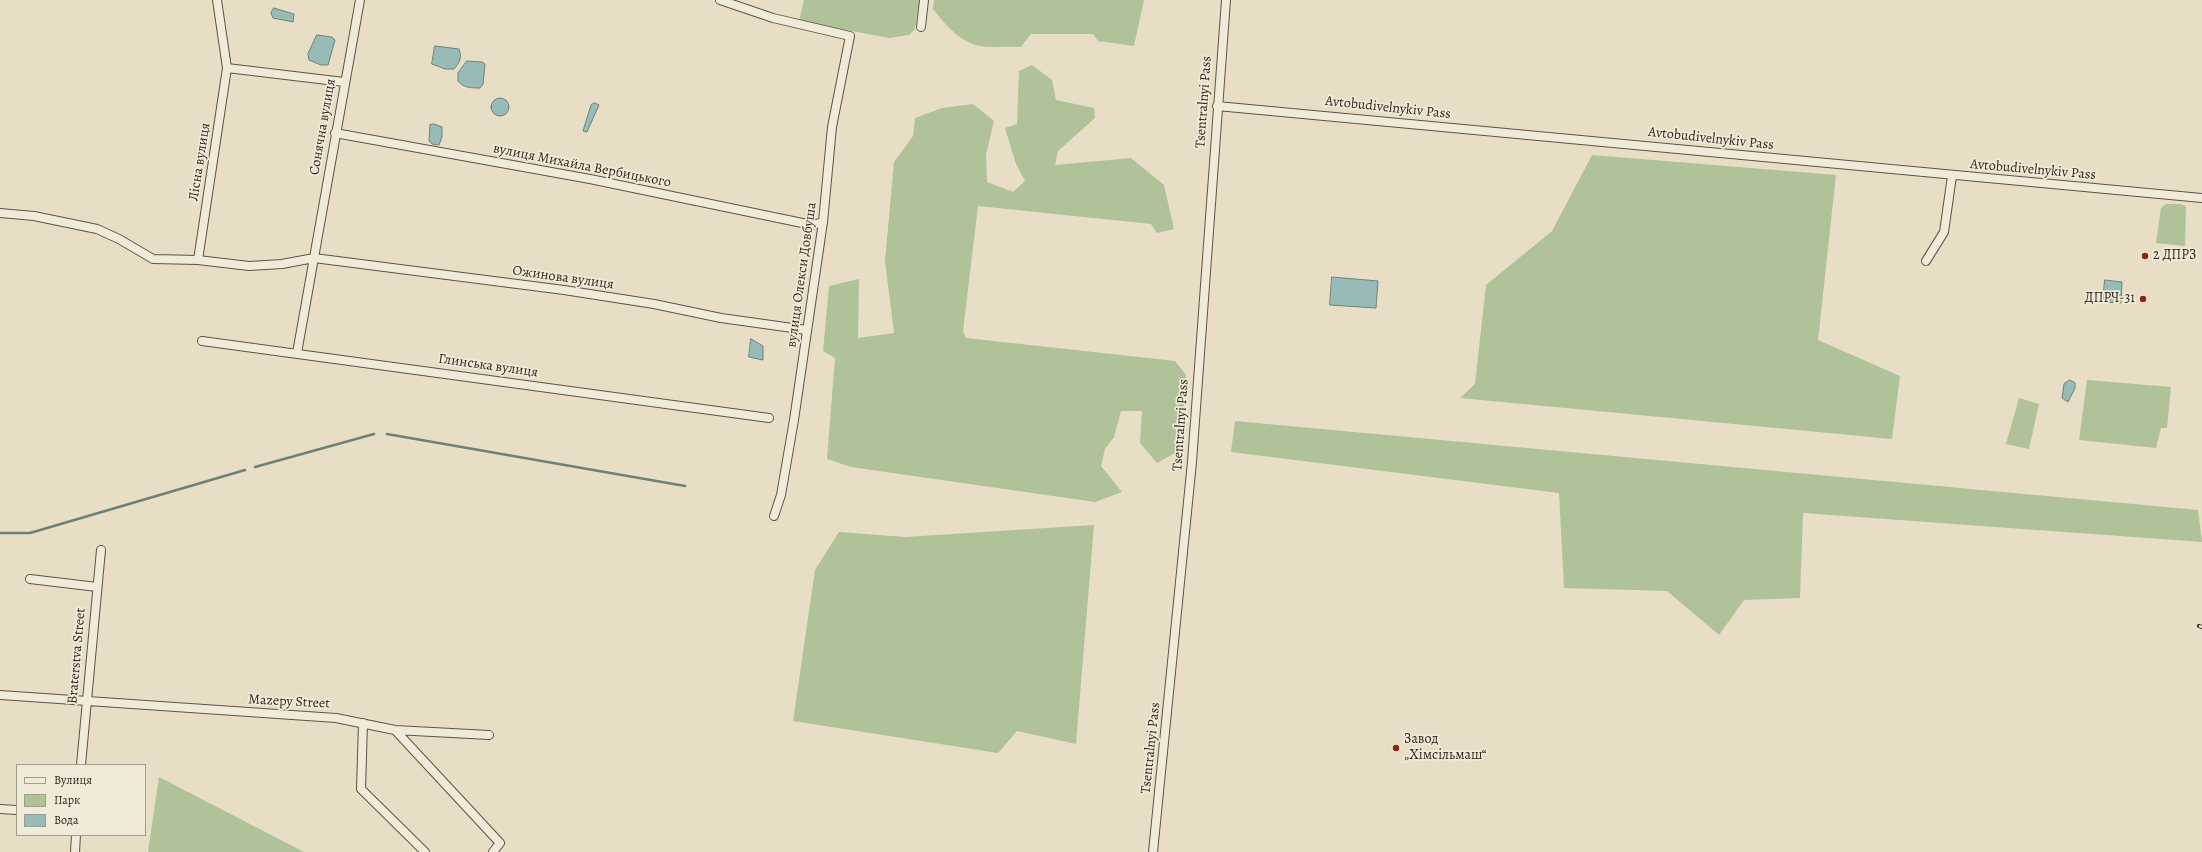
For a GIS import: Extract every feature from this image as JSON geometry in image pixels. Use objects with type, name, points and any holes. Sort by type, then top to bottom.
[{"type":"street","name":"Лісна вулиця","points":[[198,260],[227,68],[217,0]]},
{"type":"street","name":"Сонячна вулиця","points":[[297,353],[344,82],[360,0]]},
{"type":"street","name":"вулиця Олекси Довбуша","points":[[720,0],[773,18],[850,36],[832,127],[823,222],[794,420],[781,495],[774,516]]},
{"type":"street","points":[[921,27],[924,0]]},
{"type":"street","name":"Tsentralnyi Pass","points":[[1154,852],[1192,462],[1226,0]]},
{"type":"street","points":[[227,68],[344,82]]},
{"type":"street","name":"Avtobudivelnykiv Pass","points":[[1217,106],[1401,124],[1524,133],[1952,176],[2202,198]]},
{"type":"street","name":"вулиця Михайла Вербицького","points":[[335,133],[590,179],[812,225],[823,222]]},
{"type":"street","points":[[1926,261],[1944,232],[1952,176]]},
{"type":"street","points":[[0,213],[34,216],[97,229],[119,239],[153,259],[198,260],[249,266],[282,264],[314,258]]},
{"type":"street","name":"Ожинова вулиця","points":[[314,258],[564,290],[654,304],[721,318],[807,330]]},
{"type":"street","name":"Глинська вулиця","points":[[202,341],[769,418]]},
{"type":"street","name":"Braterstva Street","points":[[81,764],[100,550]]},
{"type":"street","points":[[30,579],[97,587]]},
{"type":"street","name":"Mazepy Street","points":[[0,695],[86,700],[252,714],[336,718],[363,722],[395,730],[489,735]]},
{"type":"street","points":[[363,722],[361,788],[425,852]]},
{"type":"street","points":[[395,730],[500,844],[493,852]]},
{"type":"street","points":[[0,809],[16,810]]},
{"type":"street","points":[[75,852],[76,836]]},
{"type":"green space","points":[[804,0],[919,0],[915,29],[909,35],[889,38],[799,21]]},
{"type":"green space","points":[[934,0],[1144,0],[1134,46],[1098,41],[1093,34],[1031,34],[1021,47],[992,47],[975,45],[957,35],[946,25],[933,9]]},
{"type":"green space","points":[[1032,65],[1052,80],[1056,100],[1094,108],[1095,118],[1058,151],[1055,165],[1131,158],[1164,185],[1174,229],[1157,233],[1151,224],[978,206],[963,331],[966,338],[1175,361],[1186,375],[1180,450],[1157,463],[1140,443],[1142,411],[1121,411],[1114,437],[1105,449],[1101,466],[1122,492],[1095,502],[851,467],[827,459],[835,358],[823,351],[829,286],[859,279],[858,338],[894,333],[885,261],[894,162],[913,136],[915,118],[942,108],[973,104],[994,121],[986,155],[987,182],[1013,192],[1025,181],[1016,164],[1005,128],[1017,124],[1019,71]]},
{"type":"green space","points":[[1592,155],[1836,175],[1818,340],[1900,376],[1892,439],[1460,398],[1475,384],[1486,285],[1552,231]]},
{"type":"green space","points":[[2166,204],[2180,204],[2186,206],[2185,246],[2156,243],[2161,208]]},
{"type":"green space","points":[[2087,380],[2171,387],[2167,428],[2161,428],[2156,448],[2079,440]]},
{"type":"green space","points":[[2019,398],[2039,404],[2029,449],[2006,444]]},
{"type":"green space","points":[[1235,421],[2198,510],[2202,542],[1803,513],[1800,598],[1744,600],[1719,635],[1667,591],[1564,588],[1559,493],[1231,452]]},
{"type":"green space","points":[[1094,525],[1076,744],[1017,731],[998,753],[793,721],[815,570],[839,532],[905,537]]},
{"type":"green space","points":[[159,777],[304,852],[148,852]]},
{"type":"water","points":[[274,8],[294,14],[293,22],[273,18],[271,13]]},
{"type":"water","points":[[317,35],[332,37],[335,40],[328,65],[321,65],[309,60],[308,54]]},
{"type":"water","points":[[435,46],[459,49],[460,60],[454,69],[445,69],[432,64]]},
{"type":"water","points":[[467,61],[482,62],[485,64],[483,84],[480,88],[471,88],[458,81],[458,73]]},
{"type":"water","points":[[500,98],[506,101],[509,107],[506,113],[500,116],[494,113],[491,107],[494,101]]},
{"type":"water","points":[[595,103],[599,105],[587,132],[583,131],[591,105]]},
{"type":"water","points":[[434,124],[442,127],[442,137],[439,145],[432,144],[429,141],[430,125]]},
{"type":"water","points":[[1332,277],[1378,281],[1376,308],[1330,305]]},
{"type":"water","points":[[2105,280],[2122,282],[2121,303],[2103,302]]},
{"type":"water","points":[[751,339],[763,346],[763,360],[749,357]]},
{"type":"water","points":[[2070,380],[2075,383],[2075,388],[2068,402],[2062,398],[2064,384]]},
{"type":"waterway","points":[[255,467],[374,434]]},
{"type":"waterway","points":[[387,434],[685,486]]},
{"type":"waterway","points":[[0,533],[30,533],[245,470]]},
{"type":"place","name":"2 ДПРЗ","points":[[2145,256]]},
{"type":"place","name":"ДПРЧ-31","points":[[2143,299]]},
{"type":"place","name":"Завод „Хімсільмаш“","points":[[1396,748]]}]
